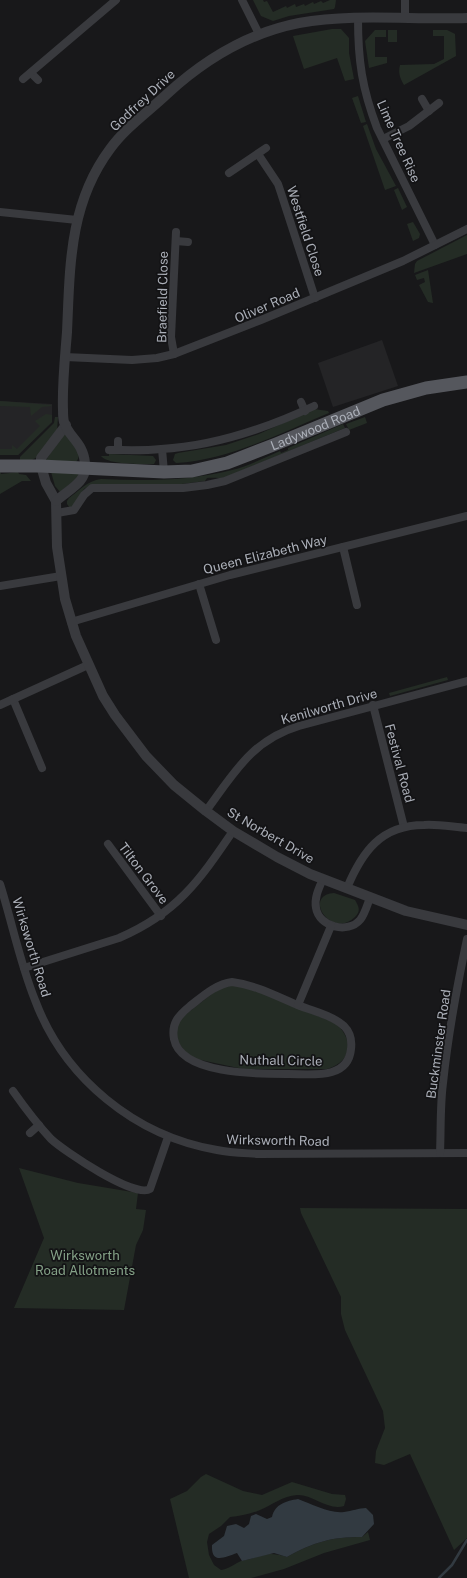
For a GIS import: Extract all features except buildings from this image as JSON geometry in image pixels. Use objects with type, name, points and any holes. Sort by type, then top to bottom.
[{"type":"main road","name":"Ladywood Road","points":[[0,466],[41,466],[164,472],[192,471],[227,463],[383,400],[426,388],[467,382]]},
{"type":"street","points":[[22,79],[116,0]]},
{"type":"street","points":[[242,0],[259,34]]},
{"type":"street","points":[[405,0],[405,18]]},
{"type":"street","name":"Godfrey Drive","points":[[86,468],[83,449],[66,425],[64,418],[63,398],[69,275],[77,220],[90,182],[111,148],[122,135],[181,81],[230,48],[259,34],[301,23],[337,18],[467,18]]},
{"type":"street","name":"Lime Tree Rise","points":[[358,18],[358,51],[361,77],[370,110],[435,245]]},
{"type":"street","points":[[31,73],[38,80]]},
{"type":"street","points":[[422,99],[429,111]]},
{"type":"street","points":[[383,139],[409,126],[440,104]]},
{"type":"street","points":[[229,173],[266,148]]},
{"type":"street","name":"Westfield Close","points":[[258,154],[278,184],[315,298]]},
{"type":"street","points":[[0,212],[77,220]]},
{"type":"street","name":"Oliver Road","points":[[65,357],[132,360],[157,358],[174,354],[403,261],[467,229]]},
{"type":"street","name":"Braefield Close","points":[[174,354],[171,337],[176,232]]},
{"type":"street","name":"Braefield Close","points":[[176,241],[188,242]]},
{"type":"street","name":"Ladywood Road","points":[[301,402],[304,411]]},
{"type":"street","name":"Ladywood Road","points":[[109,450],[118,446],[162,449],[224,440],[266,427],[314,406]]},
{"type":"street","points":[[41,466],[41,458],[66,425]]},
{"type":"street","name":"Ladywood Road","points":[[57,513],[74,510],[84,495],[92,488],[183,488],[212,485],[339,438],[346,432]]},
{"type":"street","points":[[162,449],[164,472]]},
{"type":"street","name":"St Norbert Drive","points":[[41,466],[46,483],[56,501],[57,547],[60,576],[72,622],[88,665],[114,715],[146,756],[174,785],[206,811],[232,831],[277,857],[323,879],[406,911],[467,924]]},
{"type":"street","points":[[56,501],[80,482],[85,474],[86,468]]},
{"type":"street","name":"Queen Elizabeth Way","points":[[72,622],[266,565],[467,516]]},
{"type":"street","points":[[343,547],[357,605]]},
{"type":"street","points":[[0,586],[60,576]]},
{"type":"street","points":[[199,584],[216,640]]},
{"type":"street","points":[[0,705],[88,665]]},
{"type":"street","name":"Kenilworth Drive","points":[[206,811],[253,751],[264,742],[286,730],[373,705],[467,681]]},
{"type":"street","points":[[13,699],[42,768]]},
{"type":"street","name":"Festival Road","points":[[373,705],[404,826]]},
{"type":"street","points":[[346,888],[357,865],[368,848],[386,834],[404,826],[426,824],[467,828]]},
{"type":"street","points":[[24,968],[119,938],[134,932],[161,916],[175,905],[194,884],[209,866],[232,831]]},
{"type":"street","name":"Tilton Grove","points":[[108,844],[161,916]]},
{"type":"street","name":"St Norbert Drive","points":[[323,879],[316,897],[316,907],[322,920],[331,926]]},
{"type":"street","name":"Wirksworth Road","points":[[0,884],[24,968],[35,1001],[48,1029],[75,1068],[93,1089],[138,1122],[168,1137],[203,1147],[244,1153],[467,1153]]},
{"type":"street","points":[[298,1005],[331,926],[349,927],[354,925],[362,917],[370,898]]},
{"type":"street","name":"Buckminster Road","points":[[440,1153],[441,1104],[445,1060],[467,939]]},
{"type":"street","name":"Nuthall Circle","points":[[232,982],[248,985],[298,1005],[341,1024],[348,1032],[351,1041],[351,1050],[346,1062],[339,1070],[327,1073],[288,1074],[254,1074],[226,1070],[188,1058],[180,1052],[174,1041],[173,1028],[178,1016],[203,996],[224,983],[232,982]]},
{"type":"street","points":[[13,1091],[39,1125],[52,1139],[75,1158],[122,1184],[145,1191],[150,1189],[168,1137]]},
{"type":"street","points":[[30,1133],[39,1125]]},
{"type":"shaded area","points":[[382,340],[398,386],[333,407],[318,363]]},
{"type":"shaded area","points":[[0,401],[52,404],[52,422],[18,455],[0,455]]},
{"type":"shaded area","points":[[298,1499],[333,1512],[344,1512],[366,1508],[373,1515],[374,1524],[362,1537],[323,1541],[287,1557],[274,1553],[242,1561],[237,1553],[224,1558],[216,1557],[214,1555],[212,1545],[224,1536],[227,1526],[236,1524],[244,1528],[249,1524],[251,1516],[256,1514],[267,1519],[272,1517],[278,1506]]},
{"type":"green space","points":[[253,0],[263,0],[264,2],[267,1],[273,12],[295,4],[296,7],[304,4],[305,6],[313,2],[314,4],[321,1],[323,3],[330,0],[336,0],[334,9],[289,16],[273,21],[261,16]]},
{"type":"green space","points":[[332,29],[341,29],[349,38],[349,53],[354,79],[345,81],[337,58],[304,69],[293,36]]},
{"type":"green space","points":[[375,30],[386,30],[386,37],[375,37],[375,57],[387,57],[387,63],[369,68],[365,41]]},
{"type":"green space","points":[[388,30],[397,30],[397,42],[388,42]]},
{"type":"green space","points":[[433,30],[447,30],[455,34],[456,56],[404,85],[399,71],[400,65],[434,64],[444,59],[444,36],[433,36]]},
{"type":"green space","points":[[358,96],[366,122],[361,123],[352,98]]},
{"type":"green space","points":[[367,124],[376,149],[396,186],[385,190],[363,126]]},
{"type":"green space","points":[[398,188],[407,207],[402,210],[394,190]]},
{"type":"green space","points":[[413,222],[420,234],[419,238],[413,241],[407,224]]},
{"type":"green space","points":[[467,235],[467,254],[414,273],[415,264],[417,261]]},
{"type":"green space","points":[[428,270],[433,303],[428,302],[419,285],[425,282],[424,278],[417,280],[415,275]]},
{"type":"green space","points":[[0,401],[52,405],[42,407],[31,416],[30,407],[0,406]]},
{"type":"green space","points":[[314,409],[328,411],[329,413],[273,437],[216,457],[176,463],[173,460],[175,454],[226,445],[259,434]]},
{"type":"green space","points":[[46,414],[52,415],[52,422],[18,455],[0,455],[0,449],[12,449],[12,445],[17,449],[40,426],[35,421]]},
{"type":"green space","points":[[55,417],[58,417],[57,431],[37,457],[32,460],[20,460],[20,457],[54,423]]},
{"type":"green space","points":[[365,417],[367,423],[349,430],[346,424]]},
{"type":"green space","points":[[343,424],[345,428],[226,477],[207,478],[205,481],[182,484],[89,486],[84,489],[73,506],[70,508],[67,504],[69,498],[84,486],[96,480],[150,480],[216,474],[250,464],[280,451],[281,453],[288,450],[288,448]]},
{"type":"green space","points":[[63,435],[66,435],[77,447],[79,455],[76,462],[46,460]]},
{"type":"green space","points":[[109,454],[153,456],[156,460],[154,464],[126,463],[111,461],[101,456],[109,456]]},
{"type":"green space","points":[[0,470],[1,474],[18,472],[19,474],[26,475],[31,481],[22,481],[0,494]]},
{"type":"green space","points":[[51,472],[80,473],[80,476],[60,492],[55,486]]},
{"type":"green space","points":[[447,677],[448,680],[390,696],[389,693]]},
{"type":"green space","points":[[334,893],[355,900],[358,905],[359,911],[357,915],[346,923],[337,923],[329,920],[320,908],[320,901],[325,896]]},
{"type":"green space","points":[[230,984],[262,993],[335,1023],[341,1029],[348,1042],[346,1055],[342,1061],[327,1069],[243,1069],[196,1059],[186,1053],[177,1040],[177,1027],[181,1018],[217,990]]},
{"type":"green space","name":"Wirksworth Road Allotments","points":[[19,1168],[78,1183],[138,1193],[136,1209],[146,1210],[143,1230],[136,1245],[124,1310],[14,1308],[44,1238]]},
{"type":"green space","points":[[300,1208],[467,1209],[467,1538],[454,1550],[410,1454],[384,1465],[375,1463],[376,1451],[385,1428],[383,1411],[345,1330],[341,1314],[341,1297]]},
{"type":"green space","points":[[206,1474],[243,1491],[262,1495],[292,1482],[332,1494],[345,1495],[346,1499],[344,1506],[338,1507],[303,1495],[297,1495],[282,1499],[245,1515],[230,1517],[221,1526],[209,1534],[207,1542],[209,1555],[214,1565],[221,1570],[229,1568],[241,1561],[264,1555],[276,1554],[287,1557],[314,1544],[332,1539],[362,1537],[368,1532],[370,1540],[324,1553],[284,1569],[251,1578],[189,1578],[170,1499],[187,1491]]},
{"type":"waterway","points":[[439,1578],[452,1565],[467,1540]]}]
